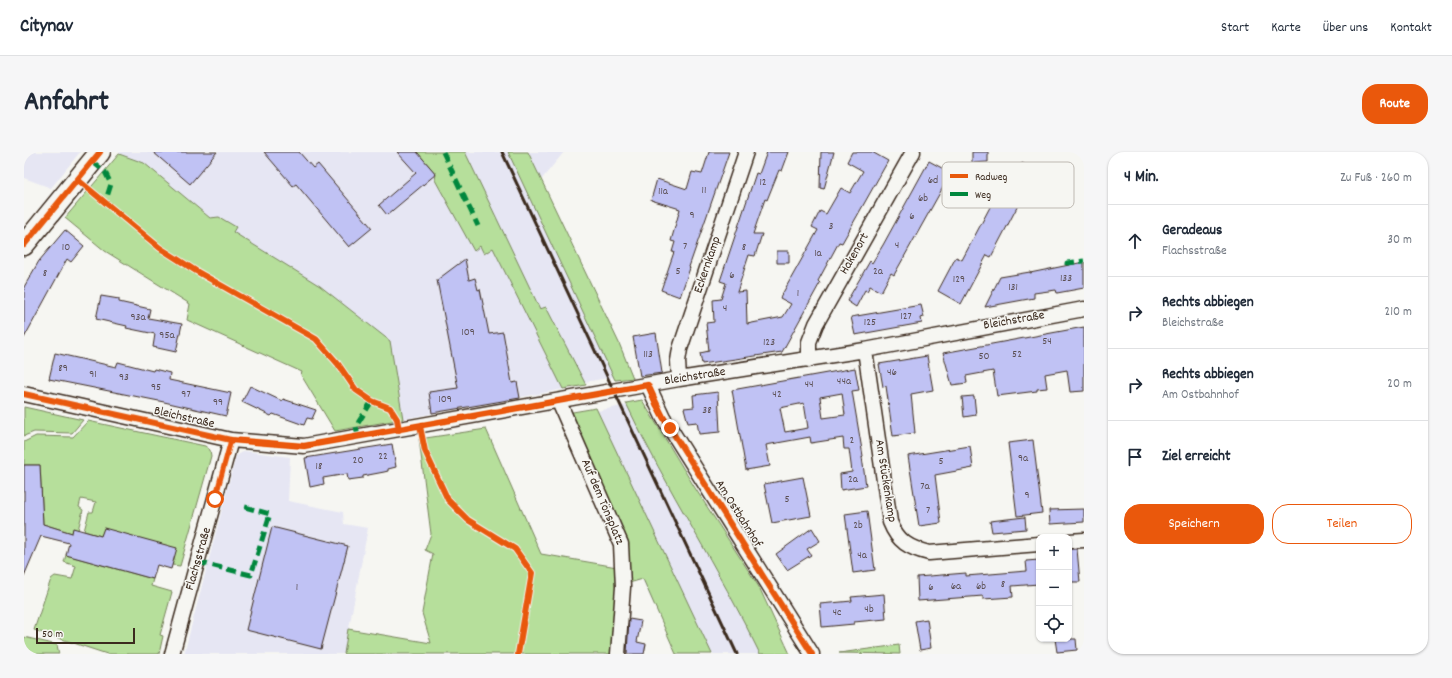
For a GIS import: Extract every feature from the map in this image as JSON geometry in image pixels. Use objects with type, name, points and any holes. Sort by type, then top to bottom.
[{"type":"main road","points":[[24,245],[100,152]]},
{"type":"street","name":"Eckernkamp","points":[[680,379],[678,361],[680,349],[746,152]]},
{"type":"street","name":"Hakenort","points":[[809,360],[808,342],[816,324],[913,152]]},
{"type":"street","name":"Bleichstraße","points":[[24,394],[231,440],[304,446],[559,402],[680,379],[809,360],[1084,309]]},
{"type":"street","name":"Am Stückenkamp","points":[[865,350],[890,522],[894,533],[901,541],[912,548],[929,553],[1036,544]]},
{"type":"street","name":"Am Ostbahnhof","points":[[648,385],[663,417],[812,654]]},
{"type":"street","name":"Auf dem Tönsplatz","points":[[559,402],[621,544],[623,587],[618,654]]},
{"type":"street","name":"Flachsstraße","points":[[172,654],[231,440]]},
{"type":"street","points":[[1072,541],[1084,540]]},
{"type":"shaded area","points":[[24,152],[80,152],[51,188],[24,178]]},
{"type":"shaded area","points":[[120,152],[417,152],[436,174],[474,250],[480,246],[458,152],[564,152],[541,180],[619,343],[633,378],[615,380],[613,377],[585,382],[586,385],[403,419],[390,341],[320,286],[232,232],[235,227],[219,217],[210,218],[144,163],[119,154]]},
{"type":"shaded area","points":[[642,400],[695,488],[759,587],[790,654],[676,654],[642,579],[596,408],[597,411],[627,405],[626,403]]},
{"type":"shaded area","points":[[245,451],[290,457],[288,501],[343,512],[344,524],[368,528],[344,654],[184,654],[236,456]]},
{"type":"green space","points":[[417,152],[465,152],[540,309],[546,307],[586,385],[563,389],[493,248],[484,254],[480,246],[474,251],[435,180],[436,174]]},
{"type":"green space","points":[[508,152],[528,152],[619,343],[633,378],[615,380]]},
{"type":"green space","points":[[119,154],[144,163],[210,218],[219,217],[236,227],[233,232],[320,286],[390,341],[403,419],[335,431],[301,375],[302,372],[187,320],[190,304],[105,251],[65,218]]},
{"type":"green space","points":[[642,400],[695,488],[759,587],[790,654],[760,654],[658,466],[626,403]]},
{"type":"green space","points":[[24,407],[83,420],[72,433],[34,432],[24,436]]},
{"type":"green space","points":[[596,408],[712,654],[676,654],[643,579],[629,583],[567,413]]},
{"type":"green space","points":[[88,421],[205,446],[210,450],[211,456],[180,566],[172,565],[104,529],[101,536],[84,531],[89,512],[93,512],[96,502],[81,499],[79,507],[83,510],[78,530],[73,529],[72,533],[43,524],[40,465],[24,465],[24,442],[36,436],[73,437]]},
{"type":"green space","points":[[486,429],[541,554],[617,567],[619,581],[611,654],[344,654],[348,629],[431,643],[422,613],[433,554],[425,550],[431,534],[419,439]]},
{"type":"green space","points":[[66,555],[153,579],[151,586],[172,592],[160,635],[163,636],[159,654],[107,654],[34,630],[51,579],[55,576],[72,579],[76,566],[64,562]]},
{"type":"green space","points":[[24,637],[57,645],[59,654],[24,654]]},
{"type":"green space","points":[[899,645],[900,654],[839,653]]},
{"type":"building","points":[[153,152],[217,152],[190,184]]},
{"type":"building","points":[[264,152],[299,152],[313,168],[318,164],[372,228],[349,247],[296,184],[293,186]]},
{"type":"building","points":[[397,152],[417,152],[436,174],[387,215],[379,205],[416,173]]},
{"type":"building","points":[[709,152],[729,152],[680,297],[661,290],[674,252],[672,252],[675,242],[671,241],[680,209],[651,200],[657,179],[687,189],[692,172],[702,174]]},
{"type":"building","points":[[767,152],[789,152],[782,171],[779,170],[767,200],[765,199],[753,234],[762,234],[755,256],[749,255],[737,292],[746,291],[747,324],[783,317],[791,304],[780,298],[818,230],[812,227],[820,211],[826,214],[841,188],[850,193],[863,171],[847,162],[852,152],[872,152],[888,161],[842,243],[839,242],[818,281],[820,283],[782,352],[702,364],[700,353],[709,351],[706,323],[714,322],[713,300],[721,299],[726,283],[720,281],[756,173],[759,174]]},
{"type":"building","points":[[821,152],[834,152],[824,189],[820,188]]},
{"type":"building","points":[[972,152],[988,152],[988,162],[972,162]]},
{"type":"building","points":[[929,161],[942,168],[942,189],[894,275],[891,273],[881,292],[870,286],[867,291],[865,290],[856,307],[847,301],[870,261],[872,263]]},
{"type":"building","points":[[990,208],[1017,208],[991,257],[987,255],[961,304],[938,291],[956,257],[962,260]]},
{"type":"building","points":[[65,230],[84,246],[71,262],[67,259],[24,338],[24,287],[39,261]]},
{"type":"building","points":[[777,251],[789,251],[789,263],[777,263]]},
{"type":"building","points":[[465,259],[469,280],[475,278],[478,290],[480,289],[489,334],[503,332],[512,383],[517,382],[520,398],[432,413],[429,392],[458,388],[437,280]]},
{"type":"building","points":[[1084,262],[1084,288],[1057,293],[1056,290],[1034,293],[1034,298],[985,307],[1000,277],[1030,273]]},
{"type":"building","points":[[101,296],[119,299],[119,302],[150,309],[148,318],[182,324],[176,352],[153,347],[155,334],[126,328],[127,326],[96,319]]},
{"type":"building","points":[[921,305],[924,317],[921,318],[922,323],[855,335],[851,317]]},
{"type":"building","points":[[1084,327],[1084,391],[1070,392],[1067,370],[1045,374],[1047,388],[1037,389],[1037,391],[997,396],[993,371],[966,376],[967,383],[952,385],[943,353]]},
{"type":"building","points":[[656,333],[662,373],[640,376],[633,337]]},
{"type":"building","points":[[55,353],[116,367],[118,362],[153,371],[154,369],[170,373],[169,380],[231,393],[226,416],[49,379]]},
{"type":"building","points":[[927,356],[933,390],[911,394],[915,433],[893,436],[886,386],[883,387],[879,364]]},
{"type":"building","points":[[855,368],[859,390],[852,391],[863,456],[866,486],[841,490],[840,474],[852,472],[849,449],[844,449],[843,438],[811,443],[810,437],[766,445],[770,466],[746,470],[732,390]],"holes":[[[842,393],[845,415],[823,418],[820,397]],[[804,403],[808,428],[785,432],[780,408]]]},
{"type":"building","points":[[250,386],[282,401],[283,399],[316,410],[312,419],[307,418],[304,425],[273,414],[271,416],[242,402]]},
{"type":"building","points":[[718,392],[720,432],[699,434],[697,422],[688,423],[684,408],[694,407],[693,395]]},
{"type":"building","points":[[974,396],[976,415],[964,417],[962,397]]},
{"type":"building","points":[[1033,440],[1042,513],[1017,516],[1008,443]]},
{"type":"building","points":[[392,444],[396,467],[388,469],[388,471],[363,476],[363,478],[348,480],[347,474],[323,478],[324,484],[310,487],[305,458]]},
{"type":"building","points":[[970,446],[973,468],[935,475],[941,523],[919,526],[908,456]]},
{"type":"building","points":[[24,465],[40,465],[43,524],[72,533],[73,528],[101,536],[104,528],[177,548],[171,569],[157,565],[153,579],[66,555],[69,543],[41,536],[24,576]]},
{"type":"building","points":[[803,477],[811,516],[772,523],[764,484]]},
{"type":"building","points":[[1084,509],[1084,522],[1050,524],[1049,510]]},
{"type":"building","points":[[867,511],[875,570],[853,573],[845,514]]},
{"type":"building","points":[[1025,517],[1026,529],[992,532],[990,521]]},
{"type":"building","points":[[272,527],[348,546],[321,649],[246,630]]},
{"type":"building","points":[[812,528],[820,541],[807,549],[811,555],[787,570],[776,554]]},
{"type":"building","points":[[1072,549],[1077,549],[1080,582],[1072,582]]},
{"type":"building","points":[[1036,560],[1036,584],[1012,586],[1013,597],[983,599],[983,596],[918,601],[917,577],[966,573],[966,576],[1027,571],[1026,561]]},
{"type":"building","points":[[884,594],[886,619],[822,627],[820,604],[852,601],[851,597]]},
{"type":"building","points":[[629,619],[641,621],[637,642],[646,644],[644,654],[627,654]]},
{"type":"building","points":[[927,619],[931,648],[920,650],[915,621]]},
{"type":"building","points":[[1072,639],[1076,639],[1077,650],[1057,652],[1055,642],[1072,642]]},
{"type":"railway","points":[[502,152],[737,654]]},
{"type":"marked path","points":[[443,152],[478,226]]},
{"type":"marked path","points":[[93,162],[105,172],[111,184],[105,203]]},
{"type":"marked path","points":[[1067,265],[1067,263],[1084,261]]},
{"type":"marked path","points":[[358,437],[356,426],[372,401]]},
{"type":"marked path","points":[[198,562],[251,575],[270,514],[245,507]]},
{"type":"cycle path","points":[[24,245],[100,152]]},
{"type":"cycle path","points":[[78,180],[160,248],[196,271],[316,339],[338,364],[356,390],[372,401],[390,408],[397,419],[399,430]]},
{"type":"cycle path","points":[[24,394],[231,440],[304,446],[648,385],[663,417],[812,654]]},
{"type":"cycle path","points":[[420,426],[425,451],[448,500],[468,520],[515,549],[532,573],[518,654]]},
{"type":"route","points":[[215,499],[231,440],[304,446],[648,385],[656,405],[670,428]]}]
